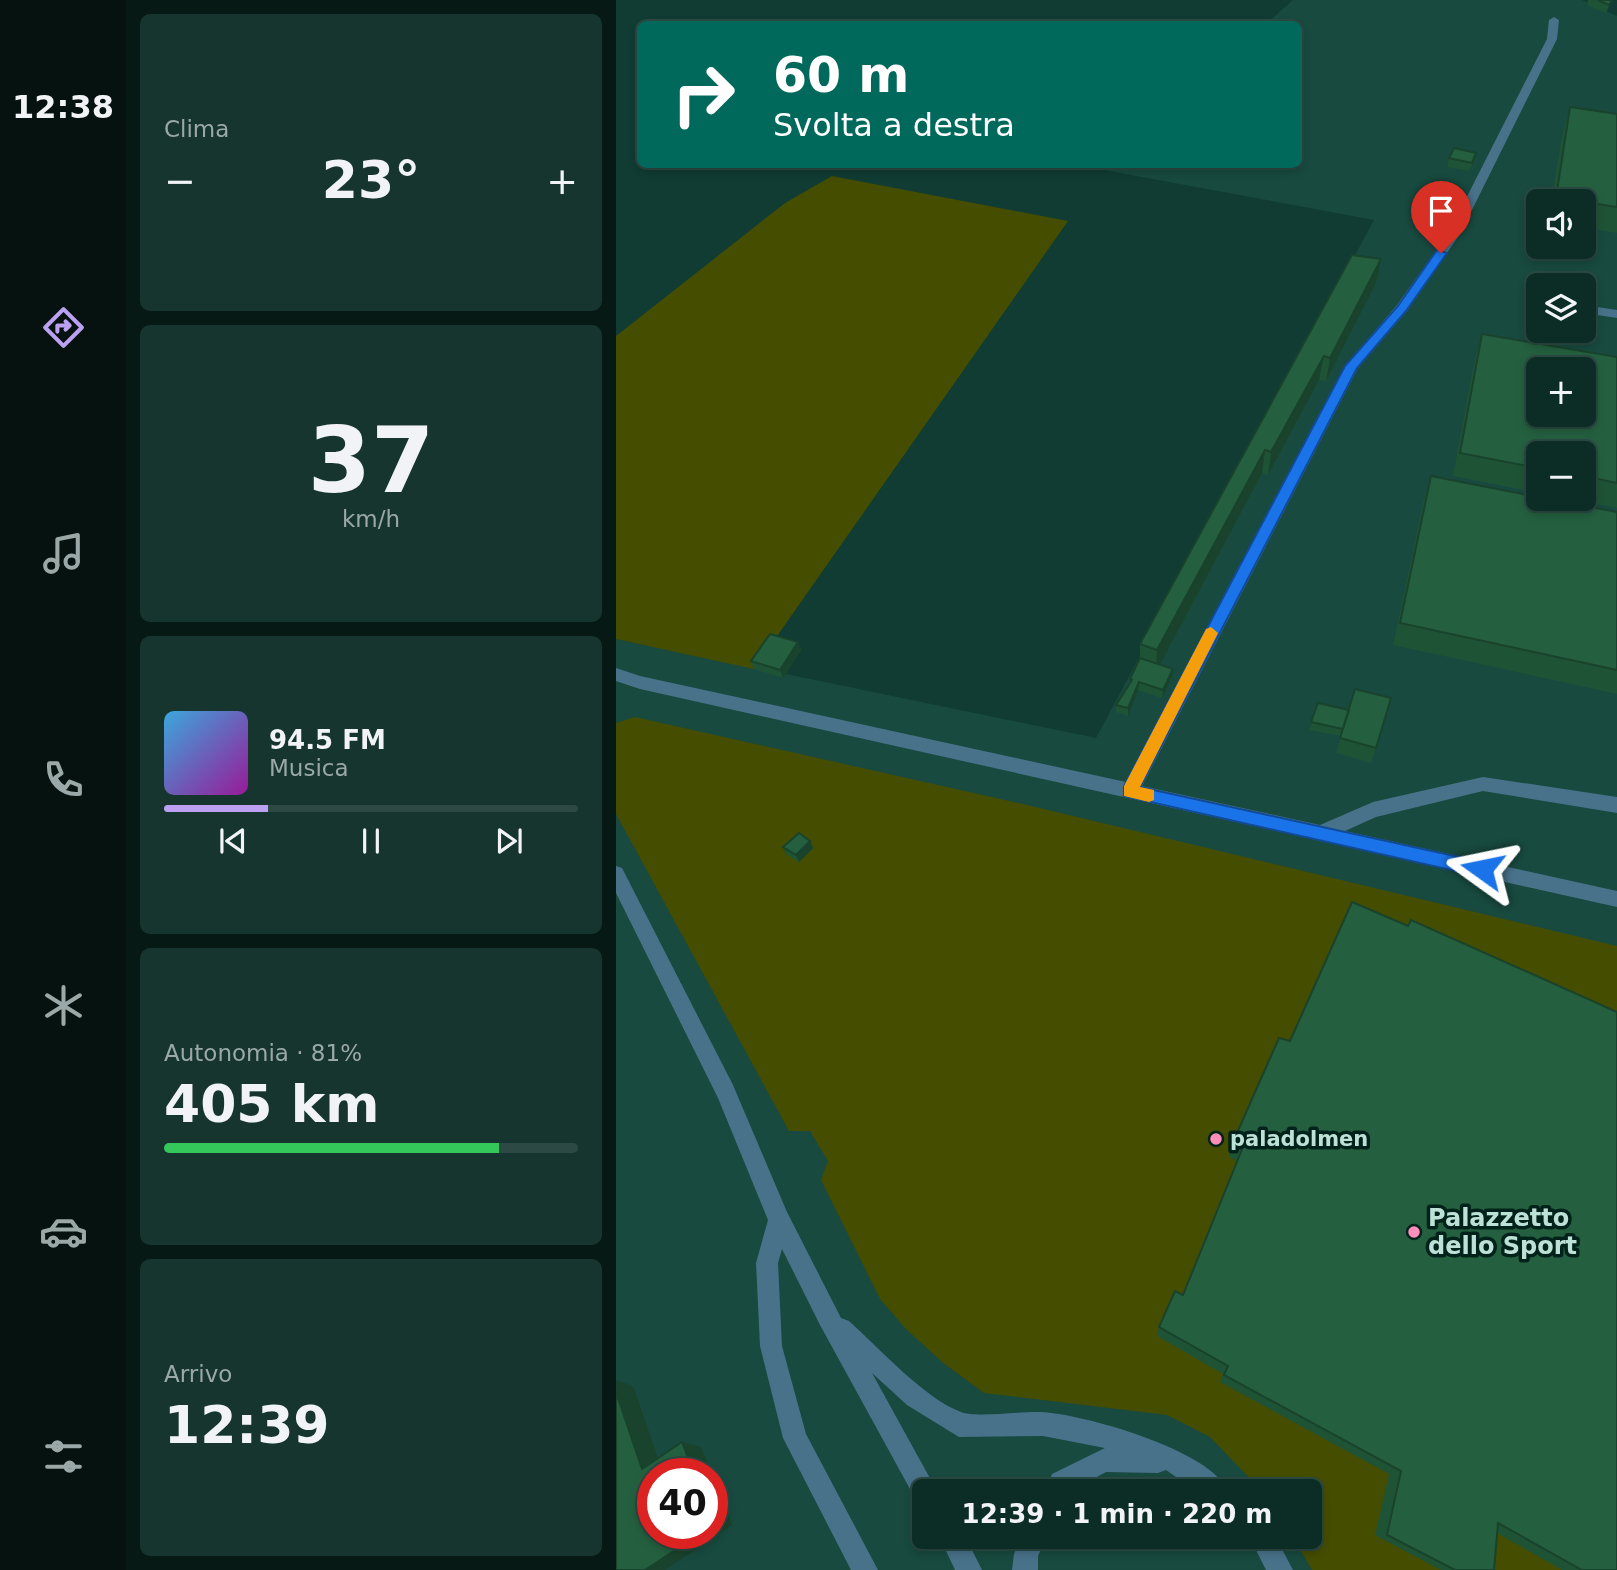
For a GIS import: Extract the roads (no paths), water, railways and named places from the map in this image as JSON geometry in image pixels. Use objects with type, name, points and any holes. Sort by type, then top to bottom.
[{"type":"street","points":[[1130,791],[1352,366],[1402,308],[1454,234],[1552,39],[1554,20]]},
{"type":"street","points":[[1596,311],[1617,314]]},
{"type":"street","points":[[616,674],[640,682],[1617,899]]},
{"type":"street","points":[[1321,833],[1373,810],[1483,784],[1617,805]]},
{"type":"street","points":[[616,874],[726,1092],[779,1220],[828,1317],[918,1479]]},
{"type":"street","points":[[779,1220],[767,1263],[771,1346],[795,1437],[865,1570]]},
{"type":"street","points":[[828,1317],[915,1397],[959,1425],[1042,1424],[1102,1435],[1175,1461],[1200,1479]]},
{"type":"street","points":[[1068,1479],[1104,1460],[1175,1461]]},
{"type":"street","points":[[958,1549],[969,1570]]},
{"type":"street","points":[[1025,1570],[1028,1549]]},
{"type":"street","points":[[1268,1549],[1280,1570]]},
{"type":"place","name":"paladolmen","points":[[1216,1139]]},
{"type":"place","name":"Palazzetto dello Sport","points":[[1414,1232]]}]
